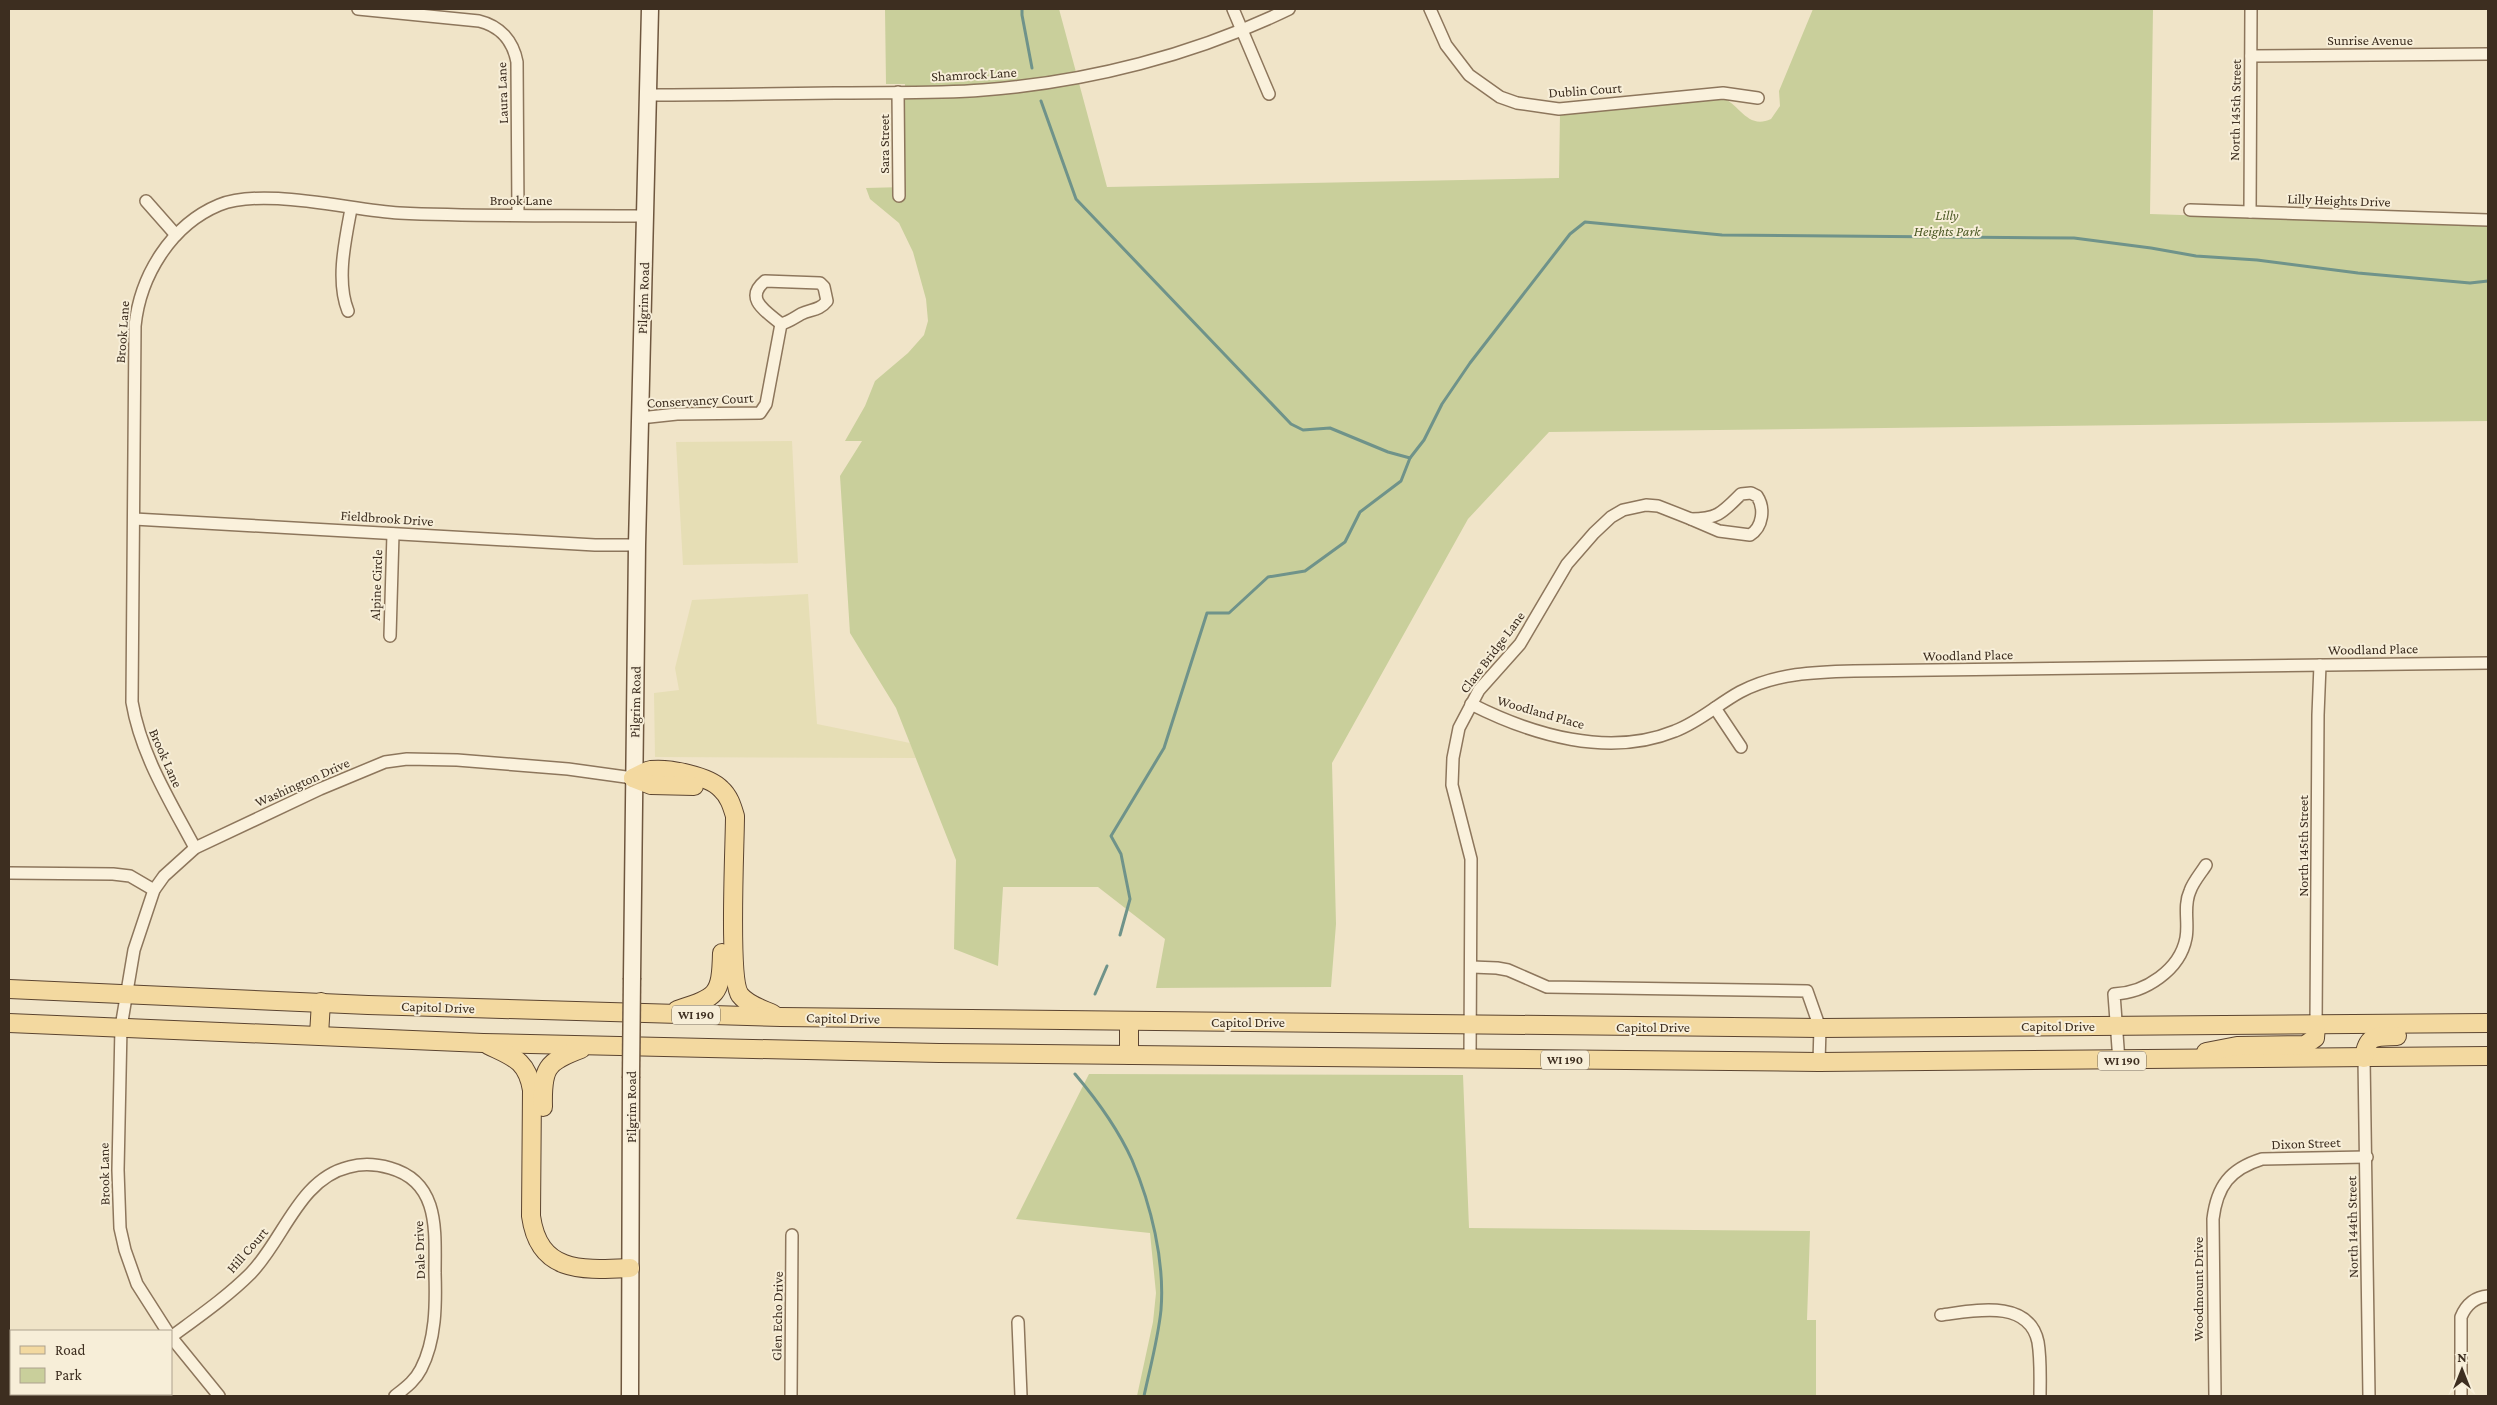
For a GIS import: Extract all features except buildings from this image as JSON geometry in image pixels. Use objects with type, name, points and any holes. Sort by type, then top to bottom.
[{"type":"main road","name":"Pilgrim Road","points":[[630,1396],[633,778],[650,9]]},
{"type":"main road","points":[[633,778],[650,770],[699,777],[714,783],[722,790],[730,802],[735,816],[733,938],[735,986],[748,1003],[781,1017]]},
{"type":"main road","points":[[633,778],[651,785],[687,784],[703,789],[712,795],[723,815],[722,954],[719,986],[715,993],[706,1000],[664,1015]]},
{"type":"main road","name":"Capitol Drive","points":[[9,988],[664,1015],[781,1017],[1820,1028],[2316,1026],[2488,1023]]},
{"type":"main road","points":[[319,1036],[321,1002]]},
{"type":"main road","points":[[1129,1021],[1129,1055]]},
{"type":"main road","name":"WI 190","points":[[9,1023],[484,1043],[1129,1055],[1820,1062],[2119,1061],[2488,1056]]},
{"type":"main road","points":[[2364,1058],[2368,1042],[2376,1037],[2426,1035],[2466,1024]]},
{"type":"main road","points":[[2180,1060],[2217,1049],[2305,1045],[2315,1038],[2316,1026]]},
{"type":"main road","points":[[484,1043],[515,1058],[525,1066],[530,1078],[532,1090],[531,1216],[533,1234],[538,1245],[550,1257],[567,1265],[598,1269],[630,1262]]},
{"type":"main road","points":[[589,1046],[553,1061],[545,1074],[541,1224],[549,1242],[565,1254],[582,1258],[630,1262]]},
{"type":"street","name":"Laura Lane","points":[[358,9],[479,20],[494,27],[508,39],[513,46],[517,62],[518,215]]},
{"type":"street","points":[[1233,9],[1269,94]]},
{"type":"street","name":"Shamrock Lane","points":[[649,95],[977,90],[1056,82],[1136,65],[1182,52],[1242,30],[1288,9]]},
{"type":"street","name":"Dublin Court","points":[[1430,9],[1446,45],[1469,75],[1500,96],[1517,103],[1533,107],[1559,109],[1723,93],[1758,98]]},
{"type":"street","name":"North 145th Street","points":[[2250,212],[2251,9]]},
{"type":"street","name":"Sunrise Avenue","points":[[2251,56],[2488,54]]},
{"type":"street","name":"Sara Street","points":[[898,92],[899,196]]},
{"type":"street","name":"Brook Lane","points":[[195,848],[150,764],[135,723],[132,692],[137,309],[140,294],[151,269],[176,235],[208,211],[238,200],[287,200],[351,209],[428,214],[645,216]]},
{"type":"street","points":[[146,201],[176,235]]},
{"type":"street","points":[[348,311],[344,300],[342,280],[351,209]]},
{"type":"street","name":"Lilly Heights Drive","points":[[2190,210],[2488,220]]},
{"type":"street","points":[[765,282],[820,283],[824,288],[827,302],[820,309],[801,314],[791,321],[781,324],[758,304],[756,295],[758,287],[765,282]]},
{"type":"street","name":"Conservancy Court","points":[[640,418],[677,414],[760,413],[766,404],[781,324]]},
{"type":"street","name":"Clare Bridge Lane","points":[[1470,1058],[1472,967],[1471,859],[1452,785],[1455,744],[1460,728],[1479,690],[1520,644],[1567,564],[1589,538],[1611,517],[1622,510],[1646,505],[1658,506],[1691,520],[1718,531],[1750,535],[1759,526],[1761,501],[1757,496],[1741,494],[1720,514],[1703,520],[1691,520]]},
{"type":"street","name":"Fieldbrook Drive","points":[[134,519],[595,545],[638,545]]},
{"type":"street","name":"Alpine Circle","points":[[390,636],[393,534]]},
{"type":"street","name":"Woodland Place","points":[[1471,704],[1492,714],[1567,738],[1603,743],[1628,743],[1656,738],[1686,726],[1752,686],[1780,677],[1812,672],[2488,663]]},
{"type":"street","name":"North 145th Street","points":[[2316,1026],[2320,665]]},
{"type":"street","points":[[1715,708],[1741,748]]},
{"type":"street","name":"Washington Drive","points":[[154,890],[170,869],[195,848],[320,789],[385,762],[408,759],[457,760],[568,769],[633,778]]},
{"type":"street","points":[[2119,1061],[2118,1026],[2114,994],[2129,993],[2145,987],[2162,975],[2179,955],[2186,938],[2189,892],[2206,865]]},
{"type":"street","points":[[9,873],[113,874],[130,876],[154,890]]},
{"type":"street","name":"Brook Lane","points":[[154,890],[134,950],[121,1027],[118,1160],[120,1228],[125,1250],[137,1284],[166,1330]]},
{"type":"street","points":[[1472,967],[1508,970],[1547,987],[1807,991],[1820,1028],[1820,1062]]},
{"type":"street","name":"North 144th Street","points":[[2364,1058],[2367,1157],[2369,1396]]},
{"type":"street","name":"Dixon Street","points":[[2224,1183],[2248,1164],[2262,1159],[2367,1157]]},
{"type":"street","name":"Dale Drive","points":[[335,1172],[364,1164],[376,1164],[397,1170],[412,1178],[422,1188],[432,1212],[436,1284],[431,1340],[420,1370],[409,1384],[395,1396]]},
{"type":"street","name":"Hill Court","points":[[172,1336],[224,1297],[251,1272],[279,1237],[304,1197],[318,1182],[335,1172]]},
{"type":"street","name":"Woodmount Drive","points":[[2215,1396],[2213,1219],[2216,1197],[2224,1183]]},
{"type":"street","name":"Glen Echo Drive","points":[[791,1396],[792,1235]]},
{"type":"street","points":[[2461,1396],[2461,1321],[2467,1306],[2478,1298],[2488,1296]]},
{"type":"street","points":[[1942,1315],[1984,1310],[2004,1310],[2027,1321],[2038,1340],[2040,1396]]},
{"type":"street","points":[[1018,1322],[1021,1396]]},
{"type":"street","points":[[172,1338],[219,1396]]},
{"type":"shaded area","points":[[792,441],[798,563],[683,565],[676,442]]},
{"type":"shaded area","points":[[808,594],[817,724],[910,743],[916,758],[655,757],[654,693],[679,690],[675,668],[692,600]]},
{"type":"green space","name":"Lilly Heights Park","points":[[885,9],[1059,9],[1107,187],[1559,178],[1560,113],[1721,97],[1728,100],[1750,119],[1763,122],[1771,119],[1780,106],[1779,91],[1813,9],[2153,9],[2150,214],[2488,225],[2488,421],[1549,432],[1468,519],[1332,763],[1336,924],[1331,987],[1156,988],[1165,939],[1098,887],[1003,887],[998,966],[954,949],[956,860],[896,708],[850,633],[840,476],[862,441],[845,441],[865,406],[875,381],[908,353],[924,335],[928,321],[926,299],[913,252],[899,223],[870,199],[866,188],[904,187],[905,84],[886,84]]},
{"type":"green space","points":[[1089,1074],[1463,1075],[1469,1228],[1810,1231],[1807,1320],[1816,1320],[1816,1396],[1137,1396],[1153,1322],[1156,1293],[1150,1233],[1016,1219]]},
{"type":"waterway","points":[[1022,9],[1032,68]]},
{"type":"waterway","points":[[1041,101],[1076,199],[1291,424],[1303,430],[1330,428],[1388,452],[1410,458]]},
{"type":"waterway","points":[[1120,935],[1130,899],[1121,854],[1111,836],[1164,748],[1207,613],[1229,613],[1268,577],[1305,571],[1345,542],[1360,512],[1401,481],[1410,458],[1424,440],[1442,404],[1470,363],[1570,234],[1585,222],[1722,235],[2074,238],[2196,256],[2257,260],[2358,273],[2470,283],[2488,281]]},
{"type":"waterway","points":[[1095,994],[1107,966]]},
{"type":"waterway","points":[[1075,1074],[1106,1115],[1126,1148],[1139,1177],[1151,1214],[1159,1253],[1162,1291],[1156,1343],[1144,1396]]}]
